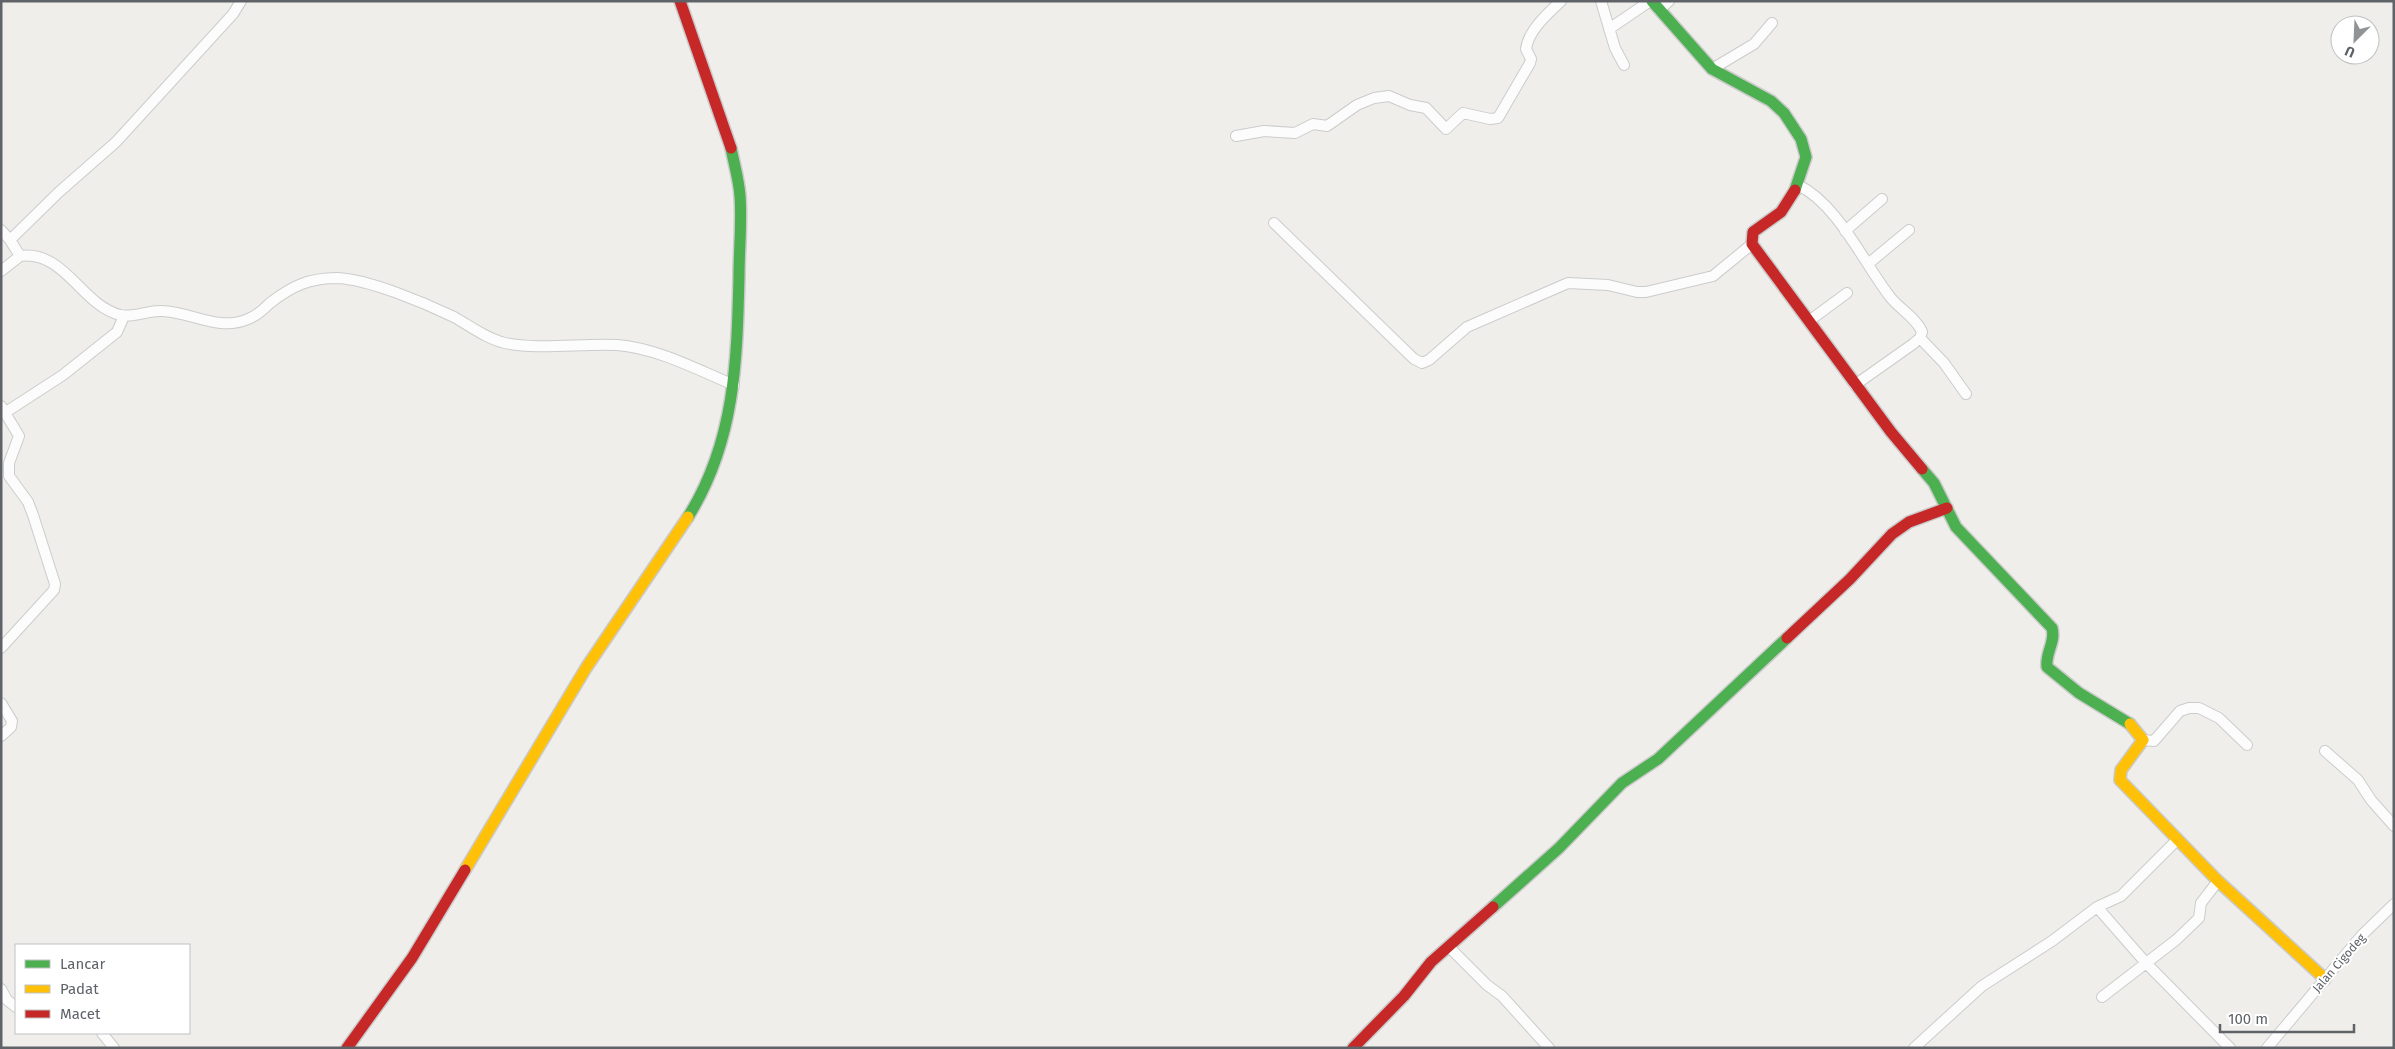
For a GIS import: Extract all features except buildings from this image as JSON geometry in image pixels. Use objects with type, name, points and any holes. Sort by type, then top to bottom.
[{"type":"street","points":[[10,240],[59,192],[116,142],[233,14],[240,1]]},
{"type":"street","points":[[347,1048],[383,1001],[412,958],[586,668],[690,515],[712,473],[722,445],[734,385],[740,226],[737,172],[724,126],[680,1]]},
{"type":"street","points":[[1236,136],[1264,131],[1295,133],[1313,124],[1327,126],[1357,105],[1382,97],[1396,98],[1410,106],[1426,108],[1446,129],[1462,113],[1490,120],[1498,118],[1530,63],[1531,59],[1526,50],[1529,40],[1540,22],[1561,1]]},
{"type":"street","points":[[1601,1],[1615,48],[1624,65]]},
{"type":"street","points":[[1609,29],[1654,4],[1670,1]]},
{"type":"street","points":[[1654,4],[1712,69],[1758,92],[1784,113],[1801,139],[1805,151],[1805,167],[1798,185],[1781,212],[1753,232],[1752,244],[1856,384],[1934,483],[1952,521],[2052,628],[2054,637],[2046,661],[2047,666],[2078,693],[2129,723],[2143,740],[2154,741],[2180,711],[2188,708],[2199,708],[2219,718],[2247,745]]},
{"type":"street","points":[[1712,69],[1754,44],[1772,23]]},
{"type":"street","points":[[1798,185],[1812,193],[1825,205],[1892,299],[1921,329],[1920,338],[1856,384]]},
{"type":"street","points":[[1845,231],[1882,199]]},
{"type":"street","points":[[1274,223],[1414,359],[1422,363],[1468,327],[1568,283],[1608,285],[1641,293],[1713,276],[1752,244]]},
{"type":"street","points":[[1,230],[20,256]]},
{"type":"street","points":[[1868,264],[1909,230]]},
{"type":"street","points":[[1,271],[20,256],[32,256],[52,263],[103,306],[124,316],[164,311],[216,324],[240,321],[257,314],[288,289],[300,282],[339,278],[365,283],[411,299],[503,342],[620,346],[662,357],[734,385]]},
{"type":"street","points":[[1809,321],[1847,293]]},
{"type":"street","points":[[1,648],[55,587],[55,580],[34,515],[28,502],[9,476],[9,463],[19,436],[4,409],[63,374],[117,332],[124,316]]},
{"type":"street","points":[[1920,338],[1944,363],[1966,394]]},
{"type":"street","points":[[1353,1048],[1404,996],[1431,962],[1559,848],[1622,783],[1646,769],[1658,759],[1850,579],[1892,534],[1909,522],[1947,508]]},
{"type":"street","points":[[1,703],[12,721],[11,727],[1,736]]},
{"type":"street","points":[[2143,740],[2121,770],[2120,780],[2176,840],[2218,881],[2325,979]]},
{"type":"street","points":[[2325,751],[2358,780],[2371,800],[2394,826]]},
{"type":"street","points":[[1914,1048],[1982,986],[2052,941],[2097,907],[2120,896],[2176,840]]},
{"type":"street","points":[[2102,998],[2176,940],[2199,918],[2201,903],[2218,881]]},
{"type":"street","name":"Jalan Cigodeg","points":[[2267,1048],[2362,935],[2394,904]]},
{"type":"street","points":[[2097,907],[2146,963],[2230,1048]]},
{"type":"street","points":[[1449,947],[1487,985],[1502,996],[1549,1048]]},
{"type":"street","points":[[1,989],[7,1000],[15,1006]]},
{"type":"street","points":[[103,1034],[114,1048]]},
{"type":"traffic: fast","points":[[1652,1],[1712,69],[1771,101],[1784,113],[1801,139],[1806,157],[1795,190]]},
{"type":"traffic: fast","points":[[688,517],[704,489],[716,460],[730,401],[734,370],[737,339],[741,216],[738,178],[731,148]]},
{"type":"traffic: fast","points":[[1922,469],[1934,483],[1956,527],[2052,628],[2053,638],[2047,667],[2079,693],[2130,724]]},
{"type":"traffic: fast","points":[[1493,907],[1559,848],[1622,783],[1658,759],[1787,638]]},
{"type":"traffic: slow","points":[[465,870],[586,668],[688,517]]},
{"type":"traffic: slow","points":[[2130,724],[2143,740],[2121,770],[2120,780],[2218,881],[2325,979]]},
{"type":"traffic: jam","points":[[680,1],[731,148]]},
{"type":"traffic: jam","points":[[1795,190],[1781,212],[1753,232],[1752,244],[1891,432],[1922,469]]},
{"type":"traffic: jam","points":[[1787,638],[1850,579],[1892,534],[1909,522],[1947,508]]},
{"type":"traffic: jam","points":[[347,1048],[412,958],[465,870]]},
{"type":"traffic: jam","points":[[1353,1048],[1404,996],[1431,962],[1493,907]]}]
